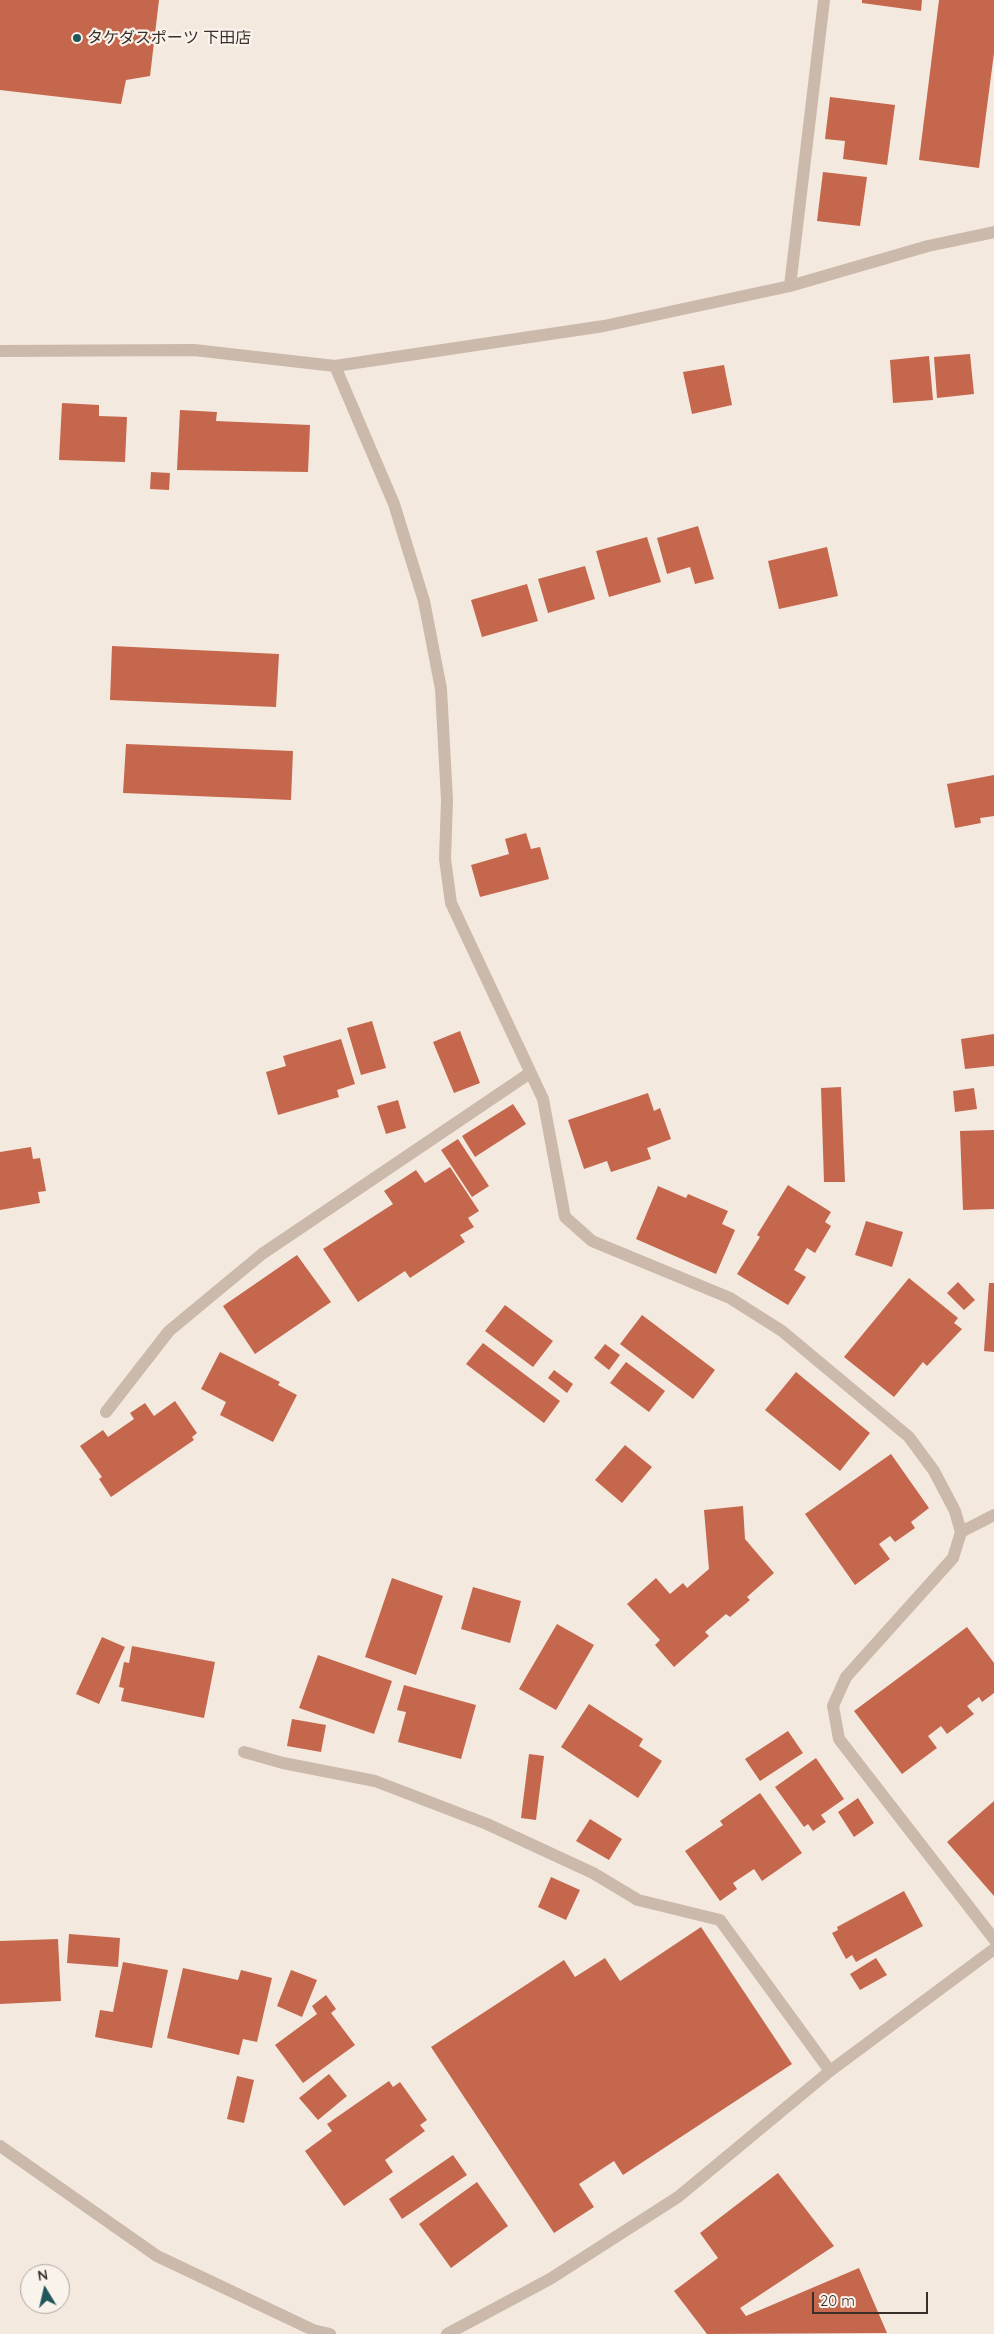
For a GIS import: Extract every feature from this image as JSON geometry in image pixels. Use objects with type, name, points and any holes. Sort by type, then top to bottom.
[{"type":"street","points":[[790,286],[824,0]]},
{"type":"street","points":[[0,351],[194,350],[335,366],[604,326],[790,286],[928,246],[994,232]]},
{"type":"street","points":[[335,366],[394,504],[424,601],[441,690],[447,800],[445,859],[451,903],[543,1099],[565,1218],[592,1241],[730,1298],[782,1331],[909,1437],[934,1471],[955,1511],[961,1532],[953,1558],[846,1677],[833,1706],[839,1738],[994,1939]]},
{"type":"street","points":[[106,1412],[169,1331],[262,1254],[530,1073]]},
{"type":"street","points":[[961,1532],[994,1515]]},
{"type":"street","points":[[244,1752],[283,1763],[375,1781],[487,1824],[594,1873],[638,1900],[720,1920],[830,2072]]},
{"type":"street","points":[[447,2334],[550,2279],[678,2197],[830,2072],[994,1949]]},
{"type":"street","points":[[0,2146],[157,2256],[313,2330],[330,2334]]},
{"type":"building","name":"タケダスポーツ 下田店","points":[[0,0],[159,0],[150,76],[126,80],[121,104],[0,90]]},
{"type":"building","points":[[862,0],[922,0],[921,11],[862,3]]},
{"type":"building","points":[[939,0],[994,0],[994,53],[979,168],[919,160]]},
{"type":"building","points":[[830,97],[895,105],[887,165],[843,159],[845,141],[825,139]]},
{"type":"building","points":[[823,172],[867,177],[860,226],[817,221]]},
{"type":"building","points":[[970,354],[974,394],[937,398],[934,357]]},
{"type":"building","points":[[929,356],[933,400],[893,403],[890,360]]},
{"type":"building","points":[[724,365],[732,405],[692,414],[683,372]]},
{"type":"building","points":[[62,403],[99,405],[99,416],[127,417],[125,462],[59,460]]},
{"type":"building","points":[[180,410],[217,412],[216,421],[310,425],[308,472],[177,470]]},
{"type":"building","points":[[151,472],[170,473],[169,490],[150,489]]},
{"type":"building","points":[[698,526],[714,579],[695,584],[690,567],[667,574],[657,538]]},
{"type":"building","points":[[647,537],[661,582],[609,597],[596,551]]},
{"type":"building","points":[[827,547],[838,596],[779,609],[768,561]]},
{"type":"building","points":[[585,566],[595,599],[548,613],[538,579]]},
{"type":"building","points":[[527,584],[538,621],[482,637],[471,600]]},
{"type":"building","points":[[112,646],[279,654],[276,707],[110,700]]},
{"type":"building","points":[[126,744],[293,751],[291,800],[123,793]]},
{"type":"building","points":[[994,775],[994,816],[980,818],[981,823],[955,828],[947,784]]},
{"type":"building","points":[[526,833],[531,849],[540,847],[549,879],[480,897],[471,865],[509,854],[505,839]]},
{"type":"building","points":[[372,1021],[386,1068],[361,1075],[347,1028]]},
{"type":"building","points":[[460,1031],[480,1083],[454,1093],[433,1042]]},
{"type":"building","points":[[994,1034],[994,1066],[965,1069],[961,1039]]},
{"type":"building","points":[[341,1039],[355,1084],[337,1090],[339,1097],[278,1115],[266,1072],[286,1066],[283,1056]]},
{"type":"building","points":[[841,1087],[845,1182],[824,1182],[821,1088]]},
{"type":"building","points":[[974,1088],[977,1109],[955,1112],[953,1091]]},
{"type":"building","points":[[648,1093],[654,1111],[660,1108],[671,1139],[647,1148],[651,1159],[611,1172],[607,1161],[584,1169],[568,1120]]},
{"type":"building","points":[[398,1100],[406,1128],[386,1134],[377,1106]]},
{"type":"building","points":[[513,1104],[526,1124],[475,1157],[462,1136]]},
{"type":"building","points":[[994,1130],[994,1209],[963,1210],[960,1131]]},
{"type":"building","points":[[458,1139],[489,1186],[472,1197],[441,1150]]},
{"type":"building","points":[[31,1147],[33,1159],[40,1158],[46,1191],[38,1192],[40,1203],[0,1210],[0,1152]]},
{"type":"building","points":[[450,1167],[479,1211],[468,1218],[474,1227],[460,1235],[465,1242],[410,1278],[405,1271],[358,1302],[323,1249],[393,1204],[384,1191],[416,1170],[425,1183]]},
{"type":"building","points":[[788,1185],[831,1212],[825,1222],[831,1226],[815,1253],[807,1248],[794,1270],[806,1277],[788,1305],[737,1274],[760,1237],[757,1235]]},
{"type":"building","points":[[658,1186],[686,1198],[688,1194],[728,1211],[722,1224],[735,1230],[716,1274],[636,1239]]},
{"type":"building","points":[[866,1221],[903,1232],[892,1267],[855,1255]]},
{"type":"building","points":[[297,1255],[331,1302],[255,1354],[223,1306]]},
{"type":"building","points":[[909,1278],[958,1318],[954,1323],[962,1329],[927,1366],[923,1362],[894,1397],[844,1357]]},
{"type":"building","points":[[958,1282],[975,1300],[964,1310],[947,1293]]},
{"type":"building","points":[[989,1283],[994,1283],[994,1352],[984,1351]]},
{"type":"building","points":[[505,1305],[553,1341],[533,1367],[485,1331]]},
{"type":"building","points":[[642,1315],[715,1370],[693,1399],[620,1344]]},
{"type":"building","points":[[483,1343],[560,1401],[544,1423],[466,1364]]},
{"type":"building","points":[[605,1344],[620,1355],[609,1370],[594,1358]]},
{"type":"building","points":[[220,1352],[280,1382],[278,1385],[297,1395],[273,1442],[220,1415],[226,1402],[201,1389]]},
{"type":"building","points":[[626,1362],[665,1391],[649,1412],[610,1383]]},
{"type":"building","points":[[554,1370],[573,1384],[567,1393],[548,1378]]},
{"type":"building","points":[[796,1372],[870,1433],[840,1471],[765,1410]]},
{"type":"building","points":[[175,1401],[197,1433],[192,1437],[194,1440],[111,1497],[99,1479],[102,1477],[80,1446],[103,1430],[108,1437],[134,1419],[130,1413],[145,1403],[154,1416]]},
{"type":"building","points":[[625,1445],[652,1467],[622,1503],[595,1480]]},
{"type":"building","points":[[891,1454],[929,1508],[911,1522],[915,1528],[895,1542],[890,1536],[879,1544],[890,1559],[855,1585],[805,1514]]},
{"type":"building","points":[[743,1506],[745,1539],[774,1573],[747,1597],[750,1600],[730,1617],[726,1614],[705,1632],[709,1636],[674,1667],[655,1645],[660,1640],[627,1604],[656,1578],[670,1594],[683,1583],[687,1588],[709,1569],[704,1510]]},
{"type":"building","points":[[392,1578],[443,1596],[416,1675],[365,1657]]},
{"type":"building","points":[[473,1587],[521,1601],[510,1643],[461,1629]]},
{"type":"building","points":[[557,1624],[594,1645],[556,1710],[519,1689]]},
{"type":"building","points":[[967,1627],[994,1663],[994,1693],[982,1702],[979,1697],[967,1706],[974,1714],[947,1734],[941,1726],[928,1736],[937,1748],[902,1774],[854,1711]]},
{"type":"building","points":[[102,1637],[125,1647],[99,1704],[76,1694]]},
{"type":"building","points":[[132,1646],[215,1662],[204,1718],[121,1701],[124,1688],[119,1687],[124,1662],[129,1663]]},
{"type":"building","points":[[318,1655],[392,1681],[374,1734],[299,1708]]},
{"type":"building","points":[[404,1685],[476,1705],[461,1759],[398,1742],[406,1712],[397,1710]]},
{"type":"building","points":[[589,1704],[643,1739],[639,1746],[662,1761],[638,1798],[561,1747]]},
{"type":"building","points":[[292,1719],[326,1725],[321,1752],[287,1746]]},
{"type":"building","points":[[788,1731],[803,1753],[760,1781],[745,1759]]},
{"type":"building","points":[[529,1754],[544,1756],[536,1820],[521,1818]]},
{"type":"building","points":[[816,1758],[844,1799],[821,1815],[826,1822],[813,1831],[808,1824],[804,1827],[775,1787]]},
{"type":"building","points":[[760,1793],[802,1853],[762,1881],[754,1869],[733,1883],[737,1889],[720,1901],[685,1851],[723,1825],[720,1821]]},
{"type":"building","points":[[858,1798],[874,1823],[854,1837],[838,1812]]},
{"type":"building","points":[[994,1801],[994,1896],[947,1842]]},
{"type":"building","points":[[590,1819],[622,1839],[609,1860],[576,1841]]},
{"type":"building","points":[[551,1877],[580,1890],[566,1920],[538,1907]]},
{"type":"building","points":[[904,1891],[923,1926],[856,1962],[852,1955],[846,1959],[832,1933],[838,1930],[837,1927]]},
{"type":"building","points":[[701,1927],[792,2064],[623,2175],[614,2161],[579,2184],[594,2207],[554,2233],[431,2047],[564,1960],[575,1977],[605,1958],[620,1981]]},
{"type":"building","points":[[69,1934],[120,1938],[118,1967],[67,1963]]},
{"type":"building","points":[[58,1939],[61,2001],[0,2004],[0,1941]]},
{"type":"building","points":[[876,1958],[887,1975],[860,1990],[850,1974]]},
{"type":"building","points":[[123,1962],[168,1970],[152,2048],[95,2037],[100,2010],[113,2012]]},
{"type":"building","points":[[183,1968],[238,1980],[241,1970],[272,1978],[257,2042],[243,2039],[239,2055],[167,2038]]},
{"type":"building","points":[[291,1970],[317,1980],[302,2017],[277,2006]]},
{"type":"building","points":[[326,1995],[336,2009],[331,2013],[355,2045],[303,2083],[275,2045],[317,2014],[312,2006]]},
{"type":"building","points":[[329,2074],[347,2096],[318,2120],[299,2098]]},
{"type":"building","points":[[237,2076],[254,2080],[244,2123],[227,2119]]},
{"type":"building","points":[[389,2081],[393,2087],[400,2082],[427,2120],[420,2125],[425,2131],[385,2160],[393,2172],[344,2206],[305,2151],[332,2131],[327,2124]]},
{"type":"building","points":[[453,2155],[467,2175],[402,2219],[389,2199]]},
{"type":"building","points":[[778,2173],[834,2246],[740,2308],[746,2316],[859,2268],[887,2333],[707,2334],[674,2291],[718,2258],[700,2233]]},
{"type":"building","points":[[477,2182],[508,2226],[451,2268],[419,2224]]},
{"type":"place","name":"タケダスポーツ 下田店","points":[[77,38]]}]
